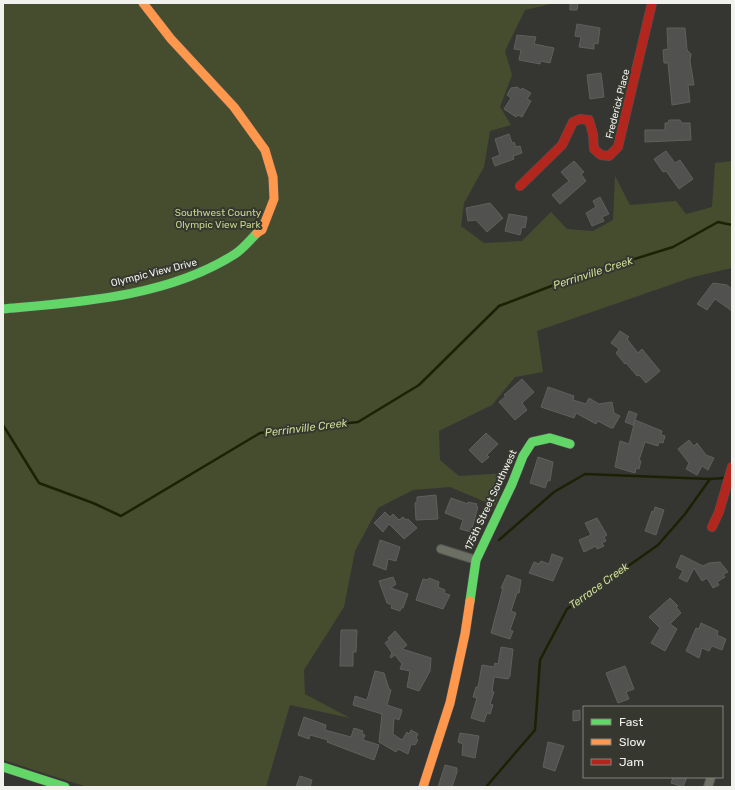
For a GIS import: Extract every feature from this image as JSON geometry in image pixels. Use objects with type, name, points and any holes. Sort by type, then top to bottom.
[{"type":"street","name":"Olympic View Drive","points":[[3,309],[103,297],[160,285],[198,274],[223,263],[243,250],[258,236],[270,216],[274,196],[273,173],[261,144],[232,107],[172,40],[143,3]]},
{"type":"street","name":"Frederick Place","points":[[520,186],[562,145],[573,122],[580,119],[589,120],[593,134],[594,149],[601,155],[609,156],[618,147],[652,3]]},
{"type":"street","name":"175th Street Southwest","points":[[423,787],[450,703],[465,634],[476,560],[512,484],[523,456],[532,442],[550,438],[570,444]]},
{"type":"street","points":[[712,527],[719,512],[732,467]]},
{"type":"street","name":"175th Street Southwest","points":[[441,548],[476,560]]},
{"type":"street","points":[[3,766],[65,787]]},
{"type":"green space","name":"Southwest County Olympic View Park","points":[[3,3],[555,3],[525,10],[505,51],[512,75],[500,107],[511,125],[490,131],[484,167],[464,203],[461,226],[484,243],[522,241],[551,212],[567,229],[593,231],[613,220],[615,176],[630,205],[676,201],[686,214],[712,207],[715,163],[732,161],[732,268],[693,277],[537,331],[543,372],[515,377],[492,405],[439,431],[440,460],[459,476],[507,473],[495,506],[450,487],[413,490],[378,508],[355,551],[344,607],[304,670],[305,694],[350,718],[290,705],[266,787],[87,787],[3,760]]},
{"type":"building","points":[[570,3],[578,3],[577,10],[570,10]]},
{"type":"building","points":[[577,24],[600,28],[598,44],[594,43],[594,49],[579,47],[581,37],[575,36]]},
{"type":"building","points":[[667,28],[685,28],[687,50],[691,54],[690,61],[694,85],[688,85],[690,102],[672,105],[668,63],[664,63],[663,50],[668,49]]},
{"type":"building","points":[[517,35],[536,37],[534,44],[554,48],[550,63],[541,61],[540,64],[519,60],[521,50],[514,49]]},
{"type":"building","points":[[601,73],[604,97],[590,99],[587,75]]},
{"type":"building","points":[[517,87],[531,93],[527,99],[531,101],[522,117],[518,115],[516,117],[504,109],[511,98],[507,95],[511,88]]},
{"type":"building","points":[[669,120],[680,120],[682,123],[690,123],[691,140],[645,142],[645,130],[665,130],[665,123],[668,123]]},
{"type":"building","points":[[509,134],[512,143],[514,142],[516,147],[520,146],[522,153],[513,156],[514,159],[495,166],[492,158],[500,155],[495,139]]},
{"type":"building","points":[[666,151],[675,163],[680,160],[693,179],[679,189],[666,171],[663,172],[654,159]]},
{"type":"building","points":[[574,161],[584,172],[581,174],[586,181],[560,204],[552,195],[569,181],[561,172]]},
{"type":"building","points":[[600,197],[609,214],[602,217],[604,221],[592,226],[586,213],[596,207],[593,201]]},
{"type":"building","points":[[490,203],[503,218],[487,232],[476,220],[468,221],[466,208]]},
{"type":"building","points":[[509,214],[527,217],[525,228],[522,227],[520,235],[505,231]]},
{"type":"building","points":[[713,283],[727,285],[732,289],[732,311],[715,299],[707,310],[697,304]]},
{"type":"building","points":[[620,331],[629,337],[627,339],[638,353],[642,349],[660,371],[646,383],[639,375],[637,376],[626,363],[625,364],[616,353],[619,349],[611,343]]},
{"type":"building","points":[[522,379],[534,392],[522,403],[527,410],[515,420],[499,402],[506,396],[504,395]]},
{"type":"building","points":[[548,387],[574,396],[573,400],[586,404],[589,398],[599,404],[612,402],[614,413],[620,416],[613,428],[611,428],[598,421],[596,424],[576,413],[574,418],[541,407]]},
{"type":"building","points":[[629,411],[637,414],[633,425],[625,422]]},
{"type":"building","points":[[635,420],[662,431],[661,435],[665,436],[663,443],[659,442],[658,446],[645,442],[639,460],[641,461],[639,469],[636,468],[635,473],[615,467],[620,441],[629,444]]},
{"type":"building","points":[[486,433],[498,444],[487,455],[489,457],[482,463],[469,450]]},
{"type":"building","points":[[689,440],[694,446],[697,443],[706,455],[714,458],[708,470],[702,466],[697,475],[686,469],[689,463],[678,449]]},
{"type":"building","points":[[538,457],[553,462],[550,481],[548,480],[545,488],[530,483]]},
{"type":"building","points":[[436,495],[438,519],[416,520],[415,503],[417,502],[417,497]]},
{"type":"building","points":[[451,498],[468,504],[468,502],[477,504],[476,506],[478,507],[471,532],[460,529],[463,520],[445,513]]},
{"type":"building","points":[[655,507],[664,510],[656,535],[645,531],[652,511],[654,512]]},
{"type":"building","points":[[385,512],[390,517],[393,514],[399,520],[403,517],[406,520],[408,519],[417,528],[404,539],[389,524],[383,532],[374,523]]},
{"type":"building","points":[[597,518],[607,535],[604,537],[606,541],[602,543],[604,546],[597,549],[596,546],[584,552],[579,540],[591,535],[585,523]]},
{"type":"building","points":[[380,540],[400,547],[396,561],[388,559],[386,570],[373,565]]},
{"type":"building","points":[[552,554],[563,558],[553,581],[529,573],[534,562],[539,564],[541,561],[549,564]]},
{"type":"building","points":[[681,555],[703,566],[709,563],[720,562],[728,572],[723,574],[725,577],[717,582],[719,585],[713,588],[707,578],[702,581],[694,568],[687,582],[679,578],[683,571],[676,567]]},
{"type":"building","points":[[507,575],[521,580],[519,593],[517,593],[511,611],[516,613],[510,630],[513,631],[510,639],[491,633],[503,588],[501,588]]},
{"type":"building","points":[[393,577],[396,584],[391,588],[408,594],[403,608],[401,608],[400,611],[391,608],[392,605],[387,603],[379,581]]},
{"type":"building","points":[[429,578],[439,582],[438,587],[445,590],[444,593],[450,595],[443,609],[416,600],[423,579],[428,580]]},
{"type":"building","points":[[670,598],[678,606],[676,607],[681,613],[670,624],[677,629],[665,651],[651,643],[660,628],[649,617]]},
{"type":"building","points":[[701,623],[718,631],[717,635],[726,639],[722,650],[712,646],[709,651],[702,648],[699,658],[686,651],[696,628],[699,629]]},
{"type":"building","points":[[341,630],[357,630],[356,652],[353,652],[353,666],[340,666]]},
{"type":"building","points":[[395,631],[407,645],[402,649],[431,658],[430,671],[419,691],[407,687],[410,671],[400,669],[402,664],[395,655],[391,658],[390,657],[392,653],[385,643]]},
{"type":"building","points":[[501,647],[513,649],[510,676],[508,679],[494,677],[492,692],[494,692],[490,704],[493,705],[490,714],[487,713],[484,722],[471,718],[477,698],[473,697],[476,687],[478,687],[482,665],[494,667],[495,663],[498,664]]},
{"type":"building","points":[[625,666],[634,689],[626,692],[629,699],[618,703],[606,673]]},
{"type":"building","points":[[375,671],[384,673],[389,689],[391,690],[387,705],[402,710],[399,720],[394,718],[393,734],[402,740],[407,732],[409,734],[411,730],[418,734],[416,738],[418,740],[415,745],[411,744],[408,754],[398,749],[396,752],[379,742],[382,714],[353,705],[355,696],[367,700]]},
{"type":"building","points":[[580,710],[580,720],[573,721],[573,711]]},
{"type":"building","points":[[304,717],[326,725],[325,730],[351,737],[354,728],[363,731],[362,734],[365,735],[363,740],[379,745],[374,760],[327,742],[328,740],[310,735],[309,739],[298,735]]},
{"type":"building","points":[[460,733],[479,736],[475,758],[462,755],[463,744],[458,742]]},
{"type":"building","points":[[548,742],[564,746],[555,771],[543,767]]},
{"type":"building","points":[[445,765],[457,768],[457,772],[452,787],[438,787]]},
{"type":"building","points":[[300,776],[312,780],[310,787],[296,787]]},
{"type":"building","points":[[673,778],[687,778],[683,787],[671,783]]},
{"type":"waterway","name":"Perrinville Creek","points":[[3,425],[39,483],[93,503],[121,516],[260,433],[358,422],[419,385],[499,306],[567,280],[673,247],[718,222],[732,225]]},
{"type":"waterway","points":[[499,540],[554,492],[585,474],[710,479]]},
{"type":"waterway","name":"Terrace Creek","points":[[486,787],[535,730],[540,660],[567,609],[658,545],[685,514],[710,479],[724,478]]},
{"type":"traffic: fast","points":[[3,309],[93,300],[123,295],[181,280],[209,268],[235,254],[257,233]]},
{"type":"traffic: fast","points":[[470,601],[476,560],[512,484],[523,456],[532,442],[550,438],[570,444]]},
{"type":"traffic: fast","points":[[3,767],[65,787]]},
{"type":"traffic: slow","points":[[143,3],[171,39],[234,107],[265,150],[273,177],[274,199],[262,230],[257,233]]},
{"type":"traffic: slow","points":[[423,787],[450,703],[465,634],[470,601]]},
{"type":"traffic: jam","points":[[520,186],[562,145],[573,122],[580,119],[589,120],[593,134],[594,149],[601,155],[609,156],[618,147],[652,3]]},
{"type":"traffic: jam","points":[[712,527],[719,512],[732,467]]}]
